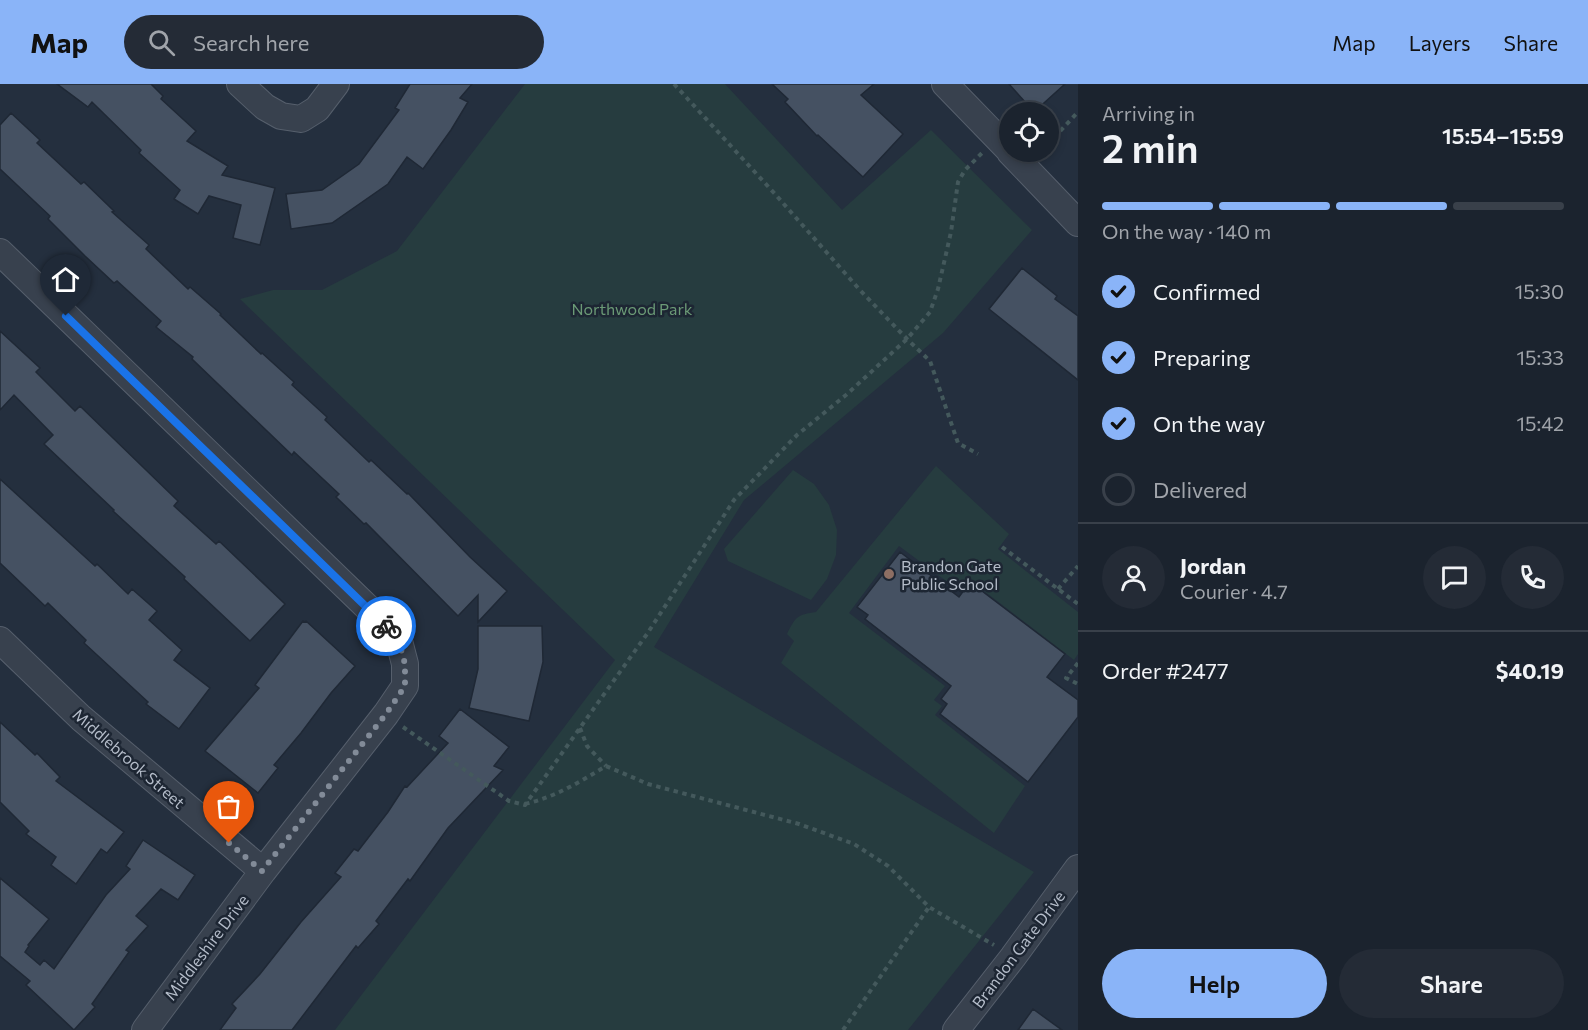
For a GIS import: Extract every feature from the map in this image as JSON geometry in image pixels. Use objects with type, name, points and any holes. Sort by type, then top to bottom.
[{"type":"street","points":[[240,84],[265,107],[281,116],[301,119],[317,109],[336,84]]},
{"type":"street","points":[[945,84],[999,141]]},
{"type":"street","points":[[1019,162],[1078,223]]},
{"type":"street","name":"Middleshire Drive","points":[[0,252],[398,638],[405,664],[405,686],[386,714],[262,871],[145,1030]]},
{"type":"street","name":"Middlebrook Street","points":[[0,640],[81,718],[262,871]]},
{"type":"street","name":"Brandon Gate Drive","points":[[956,1030],[1078,868]]},
{"type":"path","points":[[674,84],[858,289],[930,361],[958,443],[978,454]]},
{"type":"path","points":[[1059,132],[1078,112]]},
{"type":"path","points":[[525,805],[647,634],[734,500],[796,435],[846,395],[907,339],[930,312],[938,289],[951,232],[958,182],[965,170],[999,150]]},
{"type":"path","points":[[1002,547],[1078,604]]},
{"type":"path","points":[[1058,589],[1078,566]]},
{"type":"path","points":[[1078,663],[1066,678],[1078,684]]},
{"type":"path","points":[[386,714],[509,801],[525,805],[543,800],[579,783],[606,766]]},
{"type":"path","points":[[580,728],[587,746],[606,766],[648,784],[799,824],[854,844],[888,866],[928,907],[1013,957]]},
{"type":"path","points":[[843,1030],[928,907]]},
{"type":"green space","name":"Northwood Park","points":[[525,84],[725,84],[842,210],[931,130],[1032,230],[943,333],[744,500],[654,647],[1034,872],[908,1030],[335,1030],[615,660],[240,299],[273,290],[322,290],[397,251]]},
{"type":"green space","points":[[936,466],[1009,534],[998,549],[1078,612],[1078,654],[1074,660],[967,578],[957,589],[899,546],[849,613],[945,686],[934,700],[942,706],[935,715],[1025,786],[994,833],[781,663],[794,641],[787,634],[795,620],[816,612]]},
{"type":"green space","points":[[793,470],[814,484],[829,505],[837,530],[836,555],[827,579],[811,600],[728,561],[724,549]]},
{"type":"building","points":[[57,84],[151,84],[163,96],[161,99],[196,131],[187,141],[228,166],[222,175],[275,188],[260,245],[233,238],[241,205],[209,196],[198,214],[174,199],[180,190],[139,153],[141,150],[92,102],[88,107]]},
{"type":"building","points":[[410,84],[472,84],[460,98],[468,102],[423,169],[407,157],[388,184],[332,223],[291,229],[286,194],[322,190],[359,164],[399,110],[395,108]]},
{"type":"building","points":[[772,84],[874,84],[861,95],[903,134],[863,177],[817,136],[785,102],[788,99]]},
{"type":"building","points":[[1009,84],[1065,84],[1045,102],[1025,102]]},
{"type":"building","points":[[11,113],[40,140],[37,143],[81,184],[84,182],[114,211],[112,212],[149,245],[146,249],[294,382],[292,385],[327,417],[325,420],[369,462],[371,460],[408,493],[470,557],[507,591],[478,622],[478,595],[458,616],[366,523],[364,524],[336,497],[339,494],[294,452],[292,455],[192,359],[193,357],[156,327],[161,321],[85,256],[48,219],[50,216],[0,169],[0,125]]},
{"type":"building","points":[[1022,268],[1057,296],[1055,299],[1078,316],[1078,380],[989,309]]},
{"type":"building","points":[[0,331],[40,368],[36,372],[75,411],[80,406],[178,501],[174,506],[216,544],[219,541],[285,604],[250,641],[44,444],[53,435],[14,395],[0,410]]},
{"type":"building","points":[[0,479],[128,594],[132,589],[157,611],[149,620],[182,650],[174,660],[210,688],[179,729],[146,704],[148,702],[84,643],[86,640],[48,603],[45,606],[0,563]]},
{"type":"building","points":[[900,552],[959,597],[970,582],[1065,654],[1047,677],[1078,700],[1078,717],[1028,782],[940,714],[947,704],[941,699],[951,686],[865,619],[868,615],[857,607]]},
{"type":"building","points":[[303,621],[306,621],[355,666],[274,765],[278,768],[258,793],[205,751],[259,688],[255,685]]},
{"type":"building","points":[[478,626],[542,626],[543,662],[529,721],[469,708],[478,669]]},
{"type":"building","points":[[460,709],[509,747],[494,766],[503,770],[448,828],[410,881],[408,879],[376,921],[379,924],[358,948],[356,946],[292,1030],[220,1030],[236,1008],[232,1004],[341,877],[335,873],[354,849],[358,851],[405,786],[407,787],[448,743],[439,736]]},
{"type":"building","points":[[0,722],[35,755],[37,753],[60,777],[56,781],[124,832],[107,853],[101,849],[76,884],[51,865],[56,857],[26,834],[29,831],[0,802]]},
{"type":"building","points":[[143,840],[195,875],[178,900],[161,889],[136,916],[148,926],[126,950],[129,952],[92,1004],[95,1007],[74,1030],[26,985],[30,981],[0,956],[0,878],[49,919],[25,952],[40,965],[44,960],[54,969],[106,895],[130,869],[126,866]]},
{"type":"building","points":[[1033,1009],[1062,1030],[1018,1030]]},
{"type":"way so far","points":[[229,843],[262,871],[386,714],[405,686],[405,664],[398,638],[386,626]]},
{"type":"place","name":"Brandon Gate Public School","points":[[889,574]]},
{"type":"route","points":[[66,316],[386,626]]}]
